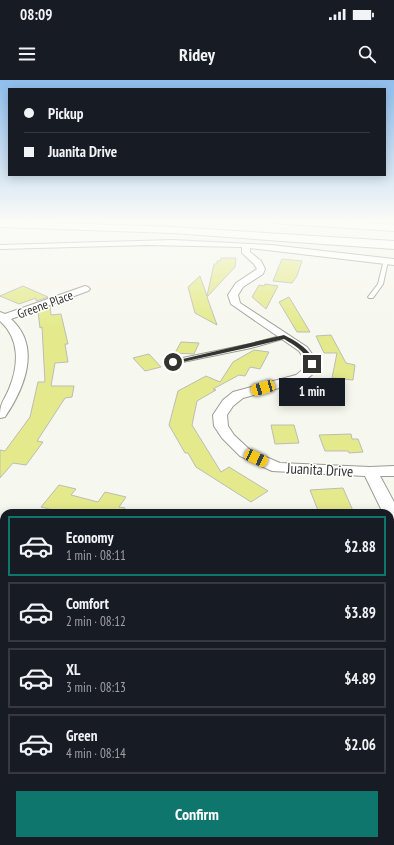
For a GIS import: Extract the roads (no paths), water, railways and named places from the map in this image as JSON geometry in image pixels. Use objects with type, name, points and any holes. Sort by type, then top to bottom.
[{"type":"street","name":"Juanita Drive","points":[[249,256],[261,267],[260,272],[239,285],[235,292],[234,299],[241,308],[303,349],[309,356],[312,364],[311,369],[300,378],[238,395],[228,403],[220,416],[221,426],[229,438],[245,453],[277,468],[370,472],[389,509]]},
{"type":"street","points":[[340,256],[390,262]]},
{"type":"street","name":"Greene Place","points":[[2,316],[85,289]]},
{"type":"street","points":[[0,414],[17,383],[22,370],[22,352],[19,338],[2,316]]},
{"type":"street","points":[[370,472],[394,471]]},
{"type":"lane","points":[[371,297],[380,284],[390,262]]},
{"type":"lane","points":[[173,362],[251,346],[284,337]]}]
